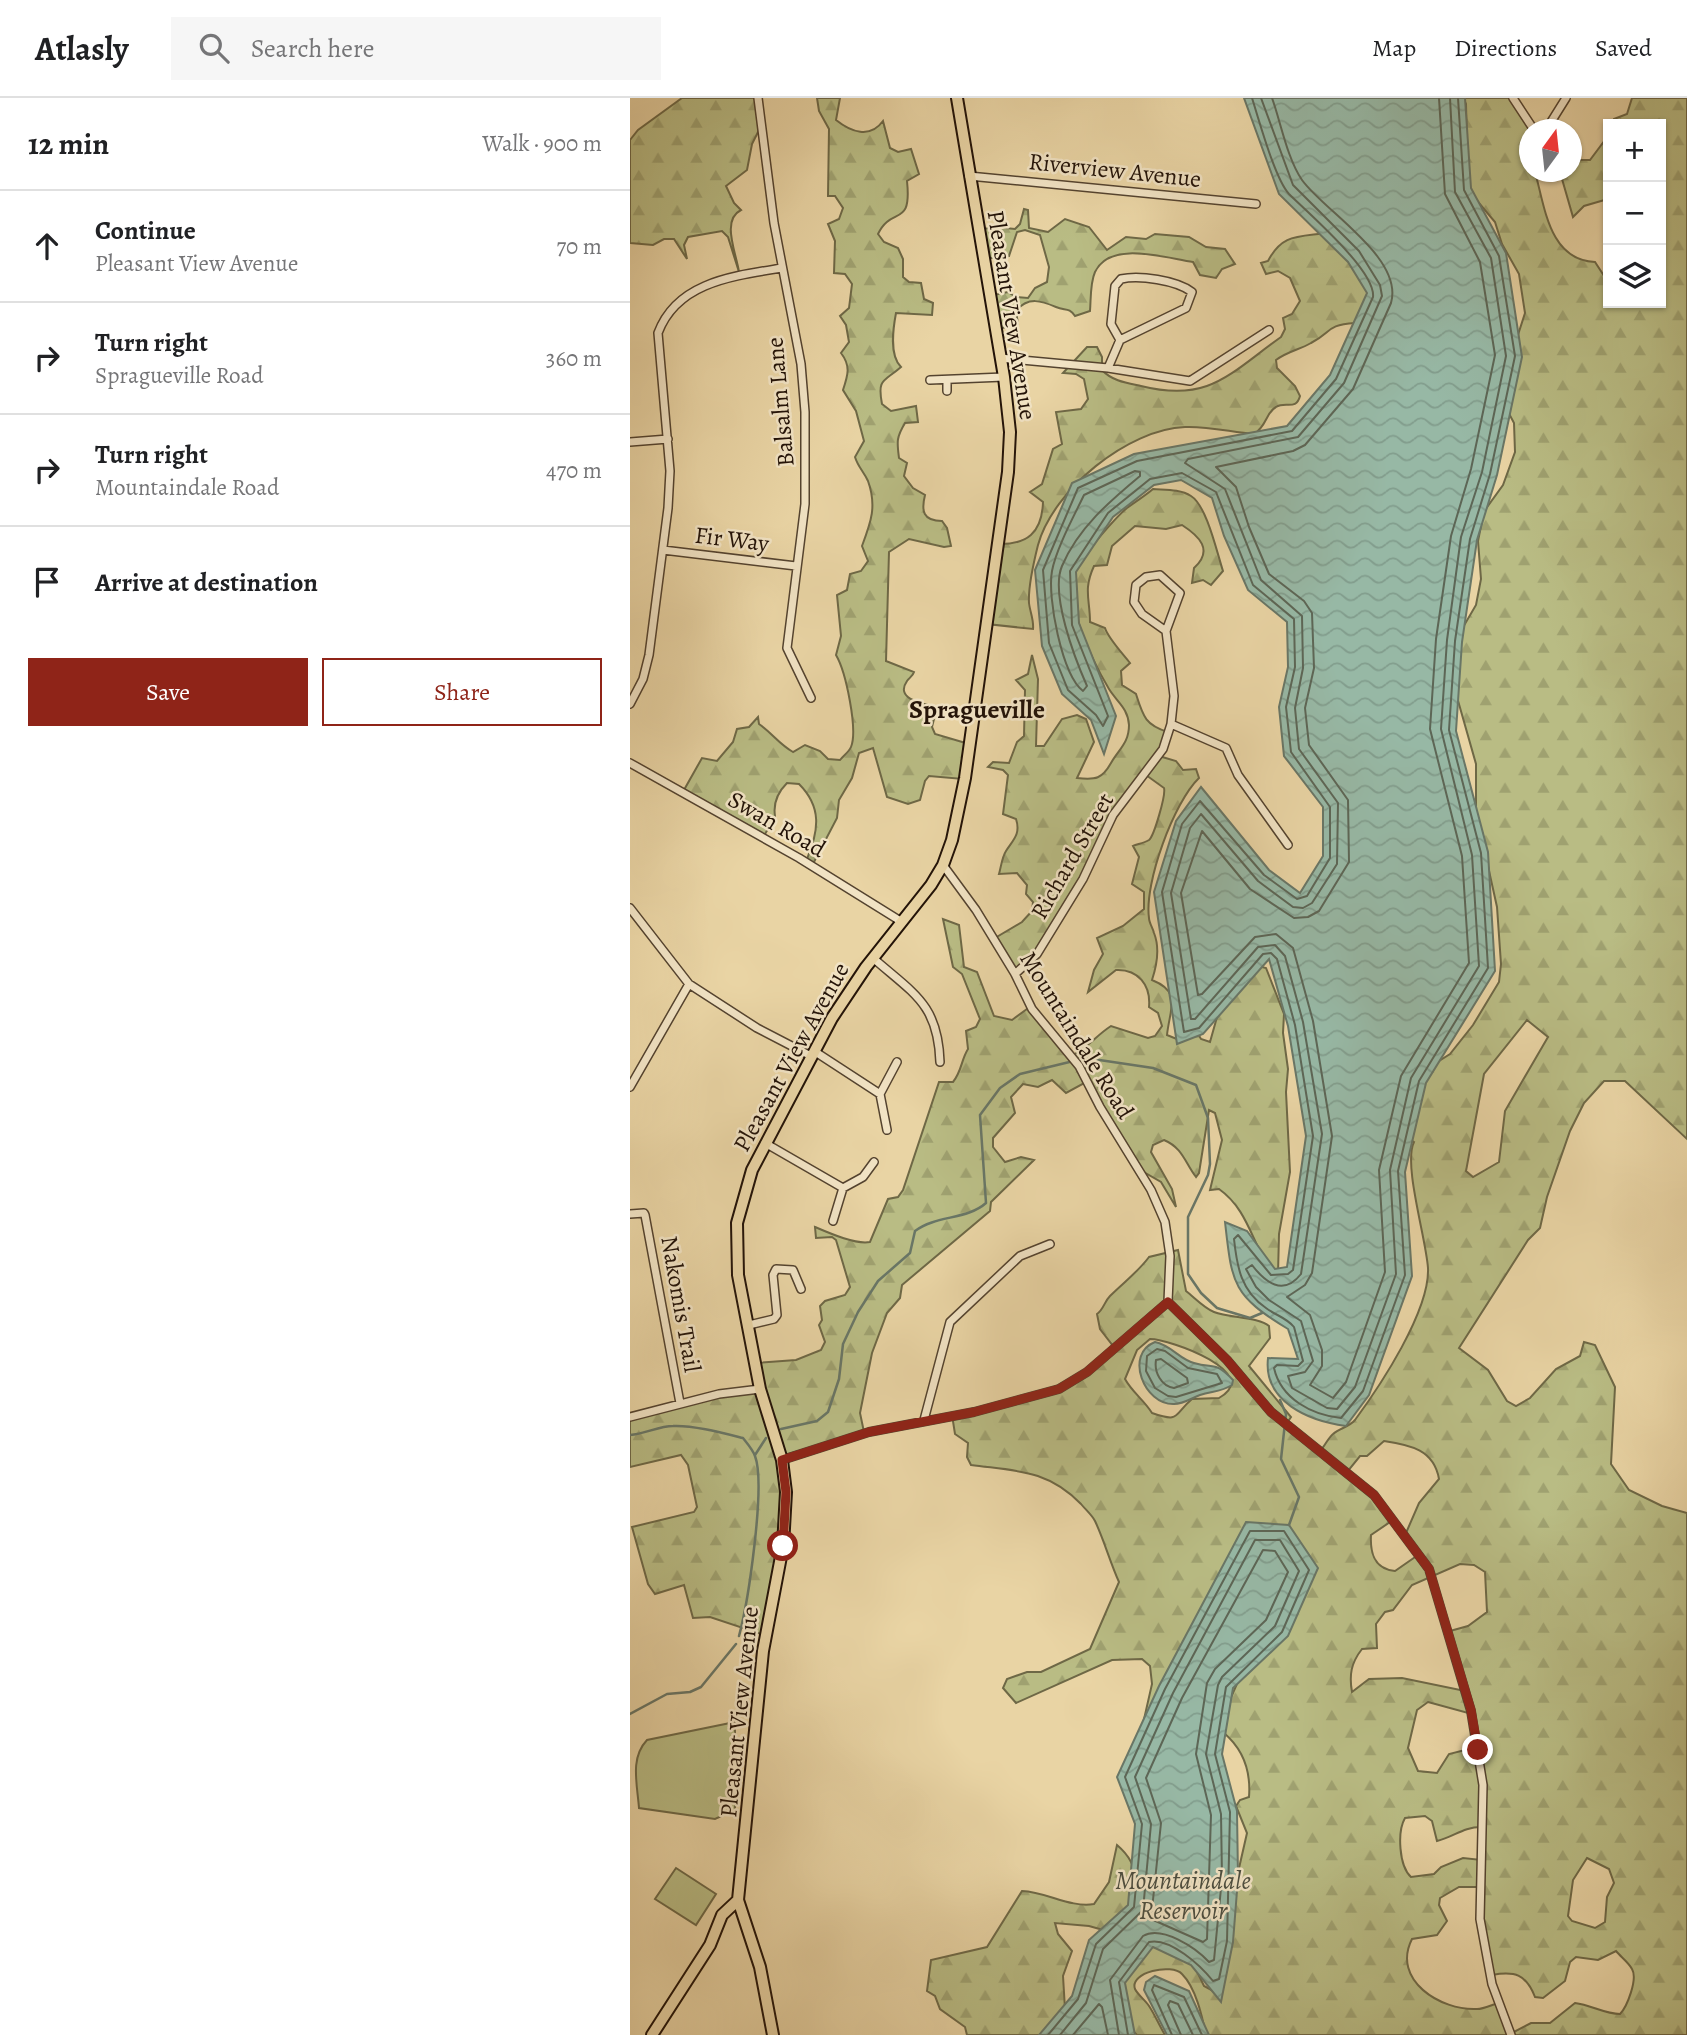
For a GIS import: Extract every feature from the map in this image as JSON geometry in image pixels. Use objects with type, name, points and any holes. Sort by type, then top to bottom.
[{"type":"main road","name":"Pleasant View Avenue","points":[[738,1900],[763,1651],[786,1518],[782,1460],[761,1389],[738,1275],[737,1223],[752,1170],[832,1018],[943,865],[952,840],[965,778],[1002,517],[1010,432],[1004,377],[957,98]]},
{"type":"main road","points":[[652,2035],[710,1945],[722,1915],[738,1900],[760,1967],[773,2035]]},
{"type":"street","name":"Balsalm Lane","points":[[758,98],[782,268],[801,365],[805,412],[805,504],[787,648],[811,698]]},
{"type":"street","points":[[1513,98],[1527,119]]},
{"type":"street","points":[[1553,119],[1566,98]]},
{"type":"street","name":"Riverview Avenue","points":[[969,176],[1256,204]]},
{"type":"street","points":[[630,704],[643,679],[649,654],[670,471],[658,334],[664,318],[688,293],[746,274],[782,268]]},
{"type":"street","points":[[1108,368],[1120,340],[1186,309],[1192,292],[1184,286],[1130,277],[1121,279],[1115,286],[1111,324],[1120,340]]},
{"type":"street","points":[[1000,358],[1108,368],[1189,381],[1269,330]]},
{"type":"street","points":[[930,380],[1004,377]]},
{"type":"street","points":[[947,380],[947,391]]},
{"type":"street","points":[[630,442],[668,439]]},
{"type":"street","name":"Fir Way","points":[[663,550],[796,566]]},
{"type":"street","name":"Richard Street","points":[[1015,974],[1037,954],[1083,879],[1113,816],[1163,749],[1171,724],[1174,696],[1166,631],[1181,593],[1166,578],[1155,574],[1140,581],[1133,589],[1138,608],[1166,631]]},
{"type":"street","points":[[1171,724],[1226,748],[1238,775],[1289,845]]},
{"type":"street","name":"Swan Road","points":[[630,764],[799,858],[902,922]]},
{"type":"street","name":"Mountaindale Road","points":[[943,865],[976,910],[1015,974],[1032,1009],[1079,1066],[1100,1107],[1151,1190],[1165,1222],[1170,1256],[1168,1302]]},
{"type":"street","points":[[630,908],[689,984],[757,1028],[813,1054],[880,1094]]},
{"type":"street","points":[[873,958],[925,1002],[939,1035],[940,1062]]},
{"type":"street","points":[[630,1087],[689,984]]},
{"type":"street","points":[[887,1130],[880,1094],[897,1062]]},
{"type":"street","points":[[765,1143],[843,1188]]},
{"type":"street","points":[[833,1221],[843,1188],[863,1177],[873,1162]]},
{"type":"street","name":"Nakomis Trail","points":[[630,1214],[644,1213],[680,1403]]},
{"type":"street","points":[[924,1420],[950,1322],[1020,1256],[1050,1244]]},
{"type":"street","points":[[749,1325],[774,1319],[777,1315],[773,1275],[776,1269],[793,1270],[801,1289]]},
{"type":"street","points":[[782,1460],[869,1432],[974,1412],[1059,1389],[1087,1372],[1168,1302],[1227,1360],[1271,1412],[1374,1495],[1429,1569],[1471,1710],[1483,1785],[1480,1919],[1492,1984],[1511,2035]]},
{"type":"street","points":[[630,1417],[680,1403],[761,1389]]},
{"type":"green space","points":[[682,98],[758,98],[760,128],[752,144],[747,170],[726,186],[734,203],[741,210],[735,215],[731,229],[739,272],[728,237],[722,231],[688,237],[684,245],[687,259],[674,239],[664,239],[653,245],[630,243],[630,140],[638,130]]},
{"type":"green space","points":[[817,98],[840,98],[836,120],[848,128],[866,132],[878,127],[883,121],[890,148],[898,152],[911,149],[919,174],[907,181],[908,196],[904,211],[883,225],[878,234],[884,242],[898,248],[903,259],[903,277],[909,282],[921,283],[924,299],[933,303],[932,315],[896,313],[893,349],[901,367],[883,381],[880,389],[882,404],[891,411],[916,406],[918,422],[905,423],[899,436],[899,458],[907,463],[904,476],[913,488],[925,495],[925,514],[931,519],[942,521],[947,528],[951,546],[944,547],[909,539],[889,552],[886,661],[914,672],[904,687],[905,693],[913,700],[937,707],[932,727],[935,734],[969,744],[963,779],[929,776],[920,800],[908,804],[887,797],[873,748],[859,753],[852,778],[839,800],[837,818],[813,864],[807,859],[816,829],[815,810],[812,801],[799,784],[787,783],[781,790],[776,802],[775,816],[764,836],[684,790],[702,758],[717,761],[733,742],[737,729],[749,727],[758,717],[759,724],[793,752],[805,745],[820,751],[828,759],[840,760],[850,749],[853,739],[850,701],[844,674],[836,655],[841,636],[837,595],[847,590],[850,574],[861,571],[868,561],[862,546],[870,521],[872,498],[868,481],[855,457],[864,441],[856,411],[843,390],[848,371],[841,353],[849,342],[846,325],[840,316],[849,308],[852,284],[845,274],[834,273],[835,241],[828,224],[839,219],[843,208],[835,196],[828,196],[829,129],[819,111]]},
{"type":"green space","points":[[1463,98],[1514,98],[1524,119],[1519,119],[1519,182],[1538,182],[1546,215],[1558,242],[1580,259],[1595,262],[1603,274],[1603,308],[1666,308],[1666,119],[1614,119],[1627,114],[1632,98],[1687,98],[1687,1139],[1625,1081],[1604,1081],[1584,1103],[1570,1131],[1547,1197],[1540,1228],[1528,1240],[1459,1348],[1488,1370],[1507,1401],[1516,1406],[1530,1398],[1556,1369],[1580,1356],[1584,1342],[1595,1345],[1615,1387],[1611,1464],[1629,1490],[1662,1506],[1687,1513],[1687,2035],[1206,2035],[1198,2003],[1187,1980],[1177,1971],[1161,1969],[1138,1978],[1135,1989],[1149,2006],[1165,2035],[1137,2035],[1123,2021],[1112,2003],[1134,1950],[1164,1943],[1192,1961],[1204,1986],[1217,1993],[1219,1956],[1247,1833],[1236,1806],[1240,1800],[1249,1797],[1249,1778],[1241,1754],[1224,1733],[1229,1702],[1240,1677],[1142,1728],[1152,1684],[1150,1666],[1142,1659],[1112,1660],[1016,1703],[1003,1688],[1007,1679],[1027,1672],[1041,1672],[1090,1649],[1119,1582],[1095,1521],[1081,1504],[1056,1484],[1043,1478],[971,1465],[967,1457],[968,1443],[955,1434],[952,1415],[1038,1393],[1076,1376],[1094,1363],[1113,1346],[1100,1329],[1097,1314],[1108,1298],[1149,1257],[1178,1250],[1186,1291],[1200,1303],[1214,1312],[1258,1321],[1269,1326],[1270,1338],[1249,1366],[1291,1417],[1287,1423],[1320,1451],[1333,1434],[1355,1420],[1390,1368],[1421,1305],[1428,1268],[1413,1184],[1411,1152],[1414,1142],[1411,1140],[1428,1068],[1450,1054],[1473,1025],[1499,982],[1501,964],[1497,907],[1476,812],[1476,764],[1451,676],[1455,641],[1476,605],[1481,579],[1478,541],[1485,510],[1503,485],[1515,452],[1514,423],[1504,404],[1507,369],[1525,313],[1519,274],[1502,244],[1495,222],[1468,190],[1466,104]],"holes":[[[1527,1020],[1548,1037],[1505,1111],[1499,1162],[1473,1177],[1466,1171],[1484,1074]],[[1150,1339],[1192,1351],[1222,1368],[1230,1378],[1230,1388],[1219,1398],[1192,1399],[1176,1416],[1152,1413],[1125,1379],[1137,1350]],[[1384,1441],[1412,1447],[1427,1455],[1439,1479],[1419,1503],[1406,1533],[1418,1555],[1395,1571],[1378,1563],[1371,1542],[1371,1535],[1393,1520],[1375,1494],[1347,1472],[1360,1456],[1367,1456]],[[1460,1564],[1474,1565],[1485,1572],[1487,1612],[1468,1626],[1450,1631],[1465,1691],[1402,1678],[1369,1679],[1352,1692],[1351,1675],[1355,1659],[1362,1649],[1377,1648],[1376,1624],[1385,1612],[1393,1610],[1412,1585]],[[1428,1702],[1472,1714],[1477,1747],[1449,1754],[1437,1773],[1418,1771],[1408,1748],[1417,1710]],[[1425,1816],[1432,1821],[1437,1841],[1481,1827],[1481,1860],[1463,1858],[1441,1867],[1434,1874],[1411,1877],[1404,1865],[1400,1840],[1405,1818]],[[1587,1858],[1609,1869],[1614,1883],[1607,1897],[1605,1922],[1595,1928],[1572,1921],[1568,1916],[1573,1880]],[[1459,1887],[1480,1887],[1486,1958],[1492,1975],[1519,1976],[1528,1983],[1535,1997],[1543,1998],[1565,1981],[1570,1962],[1576,1957],[1598,1960],[1616,1951],[1632,1969],[1633,1974],[1633,1986],[1626,2005],[1620,2014],[1575,2003],[1550,2023],[1531,2023],[1512,2033],[1498,2003],[1480,2009],[1463,2008],[1435,1999],[1414,1980],[1408,1968],[1407,1954],[1412,1939],[1437,1935],[1447,1921],[1439,1905],[1440,1898]]]},
{"type":"green space","points":[[1603,143],[1603,200],[1584,206],[1573,217],[1563,182],[1582,182],[1582,160],[1590,160]]},
{"type":"green space","points":[[1024,209],[1028,210],[1029,228],[1048,232],[1065,219],[1089,227],[1107,250],[1126,237],[1146,239],[1155,234],[1189,237],[1206,247],[1225,249],[1235,264],[1222,269],[1216,278],[1200,275],[1193,262],[1154,255],[1113,256],[1102,262],[1095,272],[1091,286],[1090,311],[1075,316],[1069,310],[1040,302],[1025,303],[1016,311],[1018,324],[995,330],[989,296],[1008,292],[1016,297],[1028,298],[1035,288],[1047,282],[1049,267],[1040,235],[1025,230],[1017,232],[1009,256],[984,259],[978,230],[995,227],[1015,229],[1020,224]]},
{"type":"green space","points":[[1326,233],[1364,278],[1370,303],[1355,323],[1334,327],[1318,339],[1276,360],[1277,368],[1295,386],[1300,396],[1298,401],[1273,409],[1262,427],[1254,434],[1194,427],[1163,430],[1117,451],[1096,466],[1076,484],[1046,524],[1038,545],[1029,597],[1033,629],[987,624],[997,544],[1024,539],[1031,535],[1040,522],[1043,502],[1030,492],[1042,484],[1053,449],[1062,444],[1056,412],[1081,409],[1088,399],[1084,379],[1076,374],[1063,373],[1087,347],[1097,347],[1102,357],[1102,370],[1110,377],[1125,383],[1184,391],[1217,382],[1281,337],[1285,329],[1283,318],[1292,314],[1300,301],[1290,278],[1278,271],[1266,274],[1261,263],[1268,261],[1279,246],[1291,238]]},
{"type":"green space","points":[[1153,489],[1182,492],[1197,501],[1207,519],[1223,571],[1211,585],[1203,580],[1192,583],[1194,568],[1203,555],[1202,544],[1194,534],[1182,525],[1166,529],[1135,526],[1112,546],[1107,565],[1094,566],[1088,588],[1090,622],[1105,628],[1130,663],[1121,671],[1122,685],[1136,694],[1143,714],[1150,723],[1168,732],[1159,756],[1176,761],[1183,770],[1196,769],[1199,778],[1189,789],[1171,824],[1151,885],[1149,920],[1157,951],[1152,980],[1171,995],[1167,1035],[1179,1040],[1197,1032],[1201,1039],[1210,1042],[1228,978],[1243,962],[1266,968],[1284,1014],[1290,1172],[1279,1234],[1278,1275],[1263,1257],[1239,1210],[1219,1189],[1210,1190],[1222,1140],[1215,1113],[1209,1110],[1199,1173],[1196,1177],[1180,1152],[1170,1143],[1164,1140],[1153,1145],[1151,1152],[1172,1189],[1176,1207],[1161,1182],[1142,1171],[1086,1082],[1066,1093],[1052,1080],[1038,1087],[1023,1084],[1011,1097],[1015,1113],[993,1138],[993,1147],[1005,1162],[1021,1157],[1034,1160],[991,1202],[990,1211],[902,1285],[900,1298],[887,1313],[872,1353],[860,1413],[864,1432],[778,1457],[785,1519],[764,1635],[710,1617],[693,1618],[684,1585],[655,1594],[648,1584],[632,1527],[694,1512],[697,1507],[688,1465],[681,1455],[630,1467],[630,1416],[760,1387],[756,1363],[796,1360],[821,1350],[825,1342],[819,1325],[822,1320],[820,1306],[825,1301],[845,1295],[850,1287],[836,1240],[832,1237],[816,1238],[815,1227],[850,1240],[870,1242],[888,1199],[898,1197],[903,1190],[939,1082],[953,1082],[956,1078],[968,1049],[966,1031],[976,1027],[980,1019],[962,974],[953,967],[943,919],[959,925],[964,967],[977,972],[994,1016],[1012,1020],[1031,1006],[1073,1055],[1111,1026],[1148,1038],[1155,1036],[1162,1026],[1158,1013],[1149,1007],[1145,985],[1131,972],[1116,970],[1088,992],[1094,970],[1103,954],[1097,938],[1123,926],[1144,909],[1144,892],[1132,884],[1139,857],[1133,846],[1151,837],[1164,788],[1146,775],[1112,824],[1054,926],[1016,971],[995,938],[1022,922],[1032,911],[1033,902],[1026,894],[1027,885],[1017,873],[999,874],[1005,853],[1017,833],[1017,824],[1016,819],[1003,814],[1008,775],[1003,770],[988,767],[993,762],[1009,763],[1017,742],[1024,736],[1025,690],[1016,680],[1028,674],[1032,655],[1038,679],[1036,746],[1044,746],[1062,719],[1077,715],[1086,719],[1094,742],[1077,778],[1089,779],[1105,772],[1123,746],[1129,731],[1128,719],[1102,677],[1081,630],[1072,582],[1078,564],[1100,537],[1127,508]]},
{"type":"green space","points":[[735,1722],[735,1810],[715,1819],[639,1808],[636,1763],[647,1740]]},
{"type":"green space","points":[[1117,1845],[1133,1866],[1135,1888],[1114,1933],[1089,1926],[1055,1923],[1058,1934],[1072,1951],[1063,1976],[1065,2009],[1056,2035],[967,2035],[965,2027],[940,2009],[935,1996],[927,1991],[931,1960],[987,1947],[1022,1891],[1076,1904],[1094,1904],[1109,1882]]},
{"type":"green space","points":[[676,1868],[716,1894],[696,1925],[655,1899]]},
{"type":"water","points":[[1244,98],[1465,98],[1471,188],[1506,253],[1522,357],[1497,475],[1477,540],[1462,642],[1456,731],[1488,852],[1495,971],[1426,1083],[1405,1172],[1412,1276],[1369,1395],[1346,1426],[1304,1414],[1281,1398],[1268,1373],[1268,1358],[1298,1359],[1288,1329],[1245,1297],[1233,1274],[1230,1260],[1225,1222],[1247,1231],[1275,1269],[1287,1267],[1306,1136],[1288,1026],[1269,959],[1203,1034],[1177,1044],[1154,892],[1176,821],[1201,787],[1269,870],[1300,893],[1323,856],[1323,807],[1284,756],[1279,707],[1288,667],[1287,622],[1248,590],[1224,536],[1212,498],[1181,480],[1154,485],[1113,517],[1076,572],[1079,623],[1116,716],[1104,754],[1091,720],[1062,694],[1042,646],[1035,570],[1072,483],[1134,454],[1287,426],[1330,375],[1367,293],[1348,262],[1279,194]]},
{"type":"water","points":[[1155,1342],[1189,1361],[1218,1368],[1233,1380],[1232,1385],[1181,1403],[1163,1402],[1147,1388],[1139,1367],[1146,1348]]},
{"type":"water","name":"Mountaindale Reservoir","points":[[1246,1522],[1289,1525],[1318,1568],[1288,1636],[1233,1688],[1222,1754],[1237,1811],[1238,1878],[1233,1942],[1221,2002],[1191,1965],[1153,1947],[1125,1983],[1135,2035],[1039,2035],[1072,1996],[1089,1940],[1128,1905],[1135,1824],[1117,1777],[1159,1686]]},
{"type":"water","points":[[1155,1976],[1189,1991],[1209,2035],[1167,2035],[1144,1990],[1146,1982]]},
{"type":"waterway","points":[[781,1429],[817,1421],[828,1412],[839,1379],[843,1344],[858,1312],[878,1281],[910,1253],[915,1231],[932,1222],[970,1212],[986,1203],[980,1115],[1000,1088],[1020,1074],[1086,1058],[1153,1068],[1196,1085],[1208,1118],[1210,1164],[1208,1175],[1188,1217],[1188,1274],[1201,1293],[1217,1308],[1250,1318],[1262,1313]]},
{"type":"waterway","points":[[1280,1400],[1286,1414],[1281,1459],[1299,1497],[1289,1525]]},
{"type":"waterway","points":[[630,1435],[668,1426],[690,1427],[743,1438],[753,1451],[758,1471],[757,1517],[751,1572],[739,1636]]},
{"type":"waterway","points":[[755,1455],[766,1438]]},
{"type":"waterway","points":[[630,1714],[667,1694],[690,1692],[701,1687],[736,1644]]},
{"type":"district","name":"Spragueville","points":[[977,709]]},
{"type":"route","points":[[783,1546],[786,1492],[782,1460],[869,1432],[1023,1401],[1059,1389],[1087,1372],[1168,1302],[1227,1360],[1271,1412],[1374,1495],[1429,1569],[1440,1598],[1471,1710],[1478,1750]]}]
